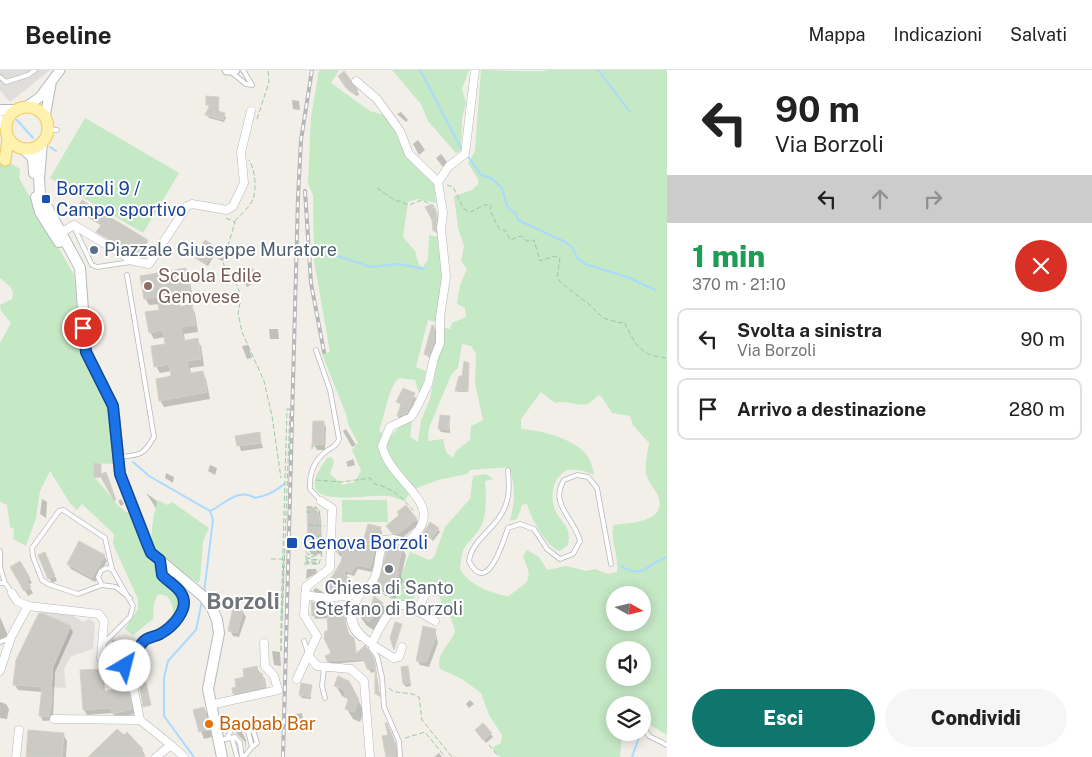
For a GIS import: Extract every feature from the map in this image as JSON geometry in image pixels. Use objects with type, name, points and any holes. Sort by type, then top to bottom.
[{"type":"main road","points":[[0,110],[21,109],[36,110],[45,117],[53,130],[42,142],[32,149],[21,148],[5,160],[8,139],[3,123],[21,109]]},
{"type":"main road","points":[[8,139],[33,158],[34,190],[40,212],[58,234]]},
{"type":"main road","points":[[42,142],[39,178],[40,194],[81,282],[86,352],[113,406],[116,457],[120,474],[151,553],[202,595],[215,614],[219,633],[208,689],[210,705],[225,739],[222,757]]},
{"type":"street","points":[[21,109],[40,97],[60,70]]},
{"type":"street","points":[[228,70],[235,70]]},
{"type":"street","points":[[438,182],[449,166],[465,154],[475,70]]},
{"type":"street","points":[[45,117],[53,79]]},
{"type":"street","points":[[356,81],[377,99],[400,131],[409,154],[438,182],[442,213],[441,228],[446,277],[440,317],[440,343],[434,358],[428,384],[418,407],[411,417],[390,427],[382,446],[403,482],[422,504],[425,518],[418,531],[407,542],[393,539],[384,540],[375,576],[353,603],[350,617],[354,627],[372,644],[396,658],[399,657],[402,647]]},
{"type":"street","points":[[58,234],[74,225],[133,261],[145,264],[151,262],[188,204],[227,210],[233,206],[244,183],[241,152],[251,111]]},
{"type":"street","points":[[297,679],[317,636],[304,615],[305,595],[308,585],[324,575],[330,568],[332,508],[321,501]]},
{"type":"street","points":[[160,560],[162,575],[182,594],[184,607],[176,620],[166,630],[143,641],[132,662],[132,681],[140,720],[184,757]]},
{"type":"street","points":[[305,595],[322,599],[336,598],[366,588]]},
{"type":"street","points":[[12,593],[17,602],[28,606],[60,608],[99,614],[104,621],[100,647],[101,658],[106,664],[121,666],[132,662]]},
{"type":"street","points":[[418,612],[425,593]]},
{"type":"street","points":[[372,644],[392,609],[404,605],[435,621]]},
{"type":"street","points":[[0,670],[11,637],[28,606]]},
{"type":"street","points":[[210,705],[278,690],[274,676],[265,666],[264,644]]},
{"type":"street","points":[[309,656],[314,665],[324,668],[351,669],[364,681],[366,687],[367,742],[370,757]]},
{"type":"street","points":[[54,719],[140,720]]},
{"type":"street","points":[[16,757],[19,730]]},
{"type":"street","points":[[156,757],[170,746]]},
{"type":"lane","points":[[0,77],[6,82],[28,75],[35,70]]},
{"type":"lane","points":[[228,70],[246,84],[252,85],[243,70]]},
{"type":"lane","points":[[74,225],[92,265],[97,267],[133,261]]},
{"type":"lane","points":[[116,457],[139,455],[146,451],[154,437],[127,275]]},
{"type":"lane","points":[[316,350],[330,390],[339,439],[324,454],[311,475],[310,489],[321,501]]},
{"type":"lane","points":[[508,470],[509,485],[504,510],[474,547],[469,561],[472,567],[479,572],[485,572],[492,568],[508,528],[520,524],[534,529],[547,549],[560,558],[573,554],[580,541],[579,536],[558,500],[558,490],[564,480],[578,475],[588,477],[597,488],[611,564]]},
{"type":"lane","points":[[100,647],[130,617],[133,606],[130,598],[112,569],[105,538],[63,510],[59,511],[34,544],[32,557],[45,582],[78,594],[102,585],[111,586],[120,589],[130,598]]},
{"type":"lane","points":[[0,551],[2,583],[12,593]]},
{"type":"lane","points":[[102,585],[98,577],[100,571],[106,568],[112,569]]},
{"type":"lane","points":[[111,586],[115,583],[117,577]]},
{"type":"lane","points":[[353,603],[349,610],[350,625],[356,635],[375,651],[377,656],[382,677],[384,707],[399,741],[400,757]]},
{"type":"lane","points":[[0,642],[11,637]]},
{"type":"lane","points":[[304,641],[309,656]]},
{"type":"lane","points":[[324,668],[322,686],[325,698]]},
{"type":"lane","points":[[225,739],[237,724],[243,725],[249,732],[252,747],[243,757]]},
{"type":"lane","points":[[225,739],[235,737],[240,743],[243,757]]},
{"type":"lane","points":[[651,737],[667,745]]},
{"type":"lane","points":[[225,739],[233,740],[237,757]]},
{"type":"path","points":[[254,126],[266,98],[269,82],[268,70]]},
{"type":"path","points":[[246,154],[253,166],[253,200],[235,222],[223,262],[226,271],[236,282],[241,298],[238,313],[242,332],[264,381],[272,416],[280,478]]},
{"type":"path","points":[[438,182],[453,187],[464,209],[471,212],[484,205],[491,205],[490,210],[499,229],[506,231],[510,240],[521,236],[527,241],[534,240],[540,261],[555,256],[560,258],[557,277],[561,283],[572,289],[603,318],[620,323],[624,322],[630,336],[650,355],[667,358]]},
{"type":"path","points":[[377,188],[394,199],[409,205],[422,200],[437,208]]},
{"type":"path","points":[[221,216],[235,222]]},
{"type":"path","points":[[287,409],[290,409],[281,652],[282,616],[287,409]]},
{"type":"path","points":[[312,449],[312,446],[333,447]]},
{"type":"path","points":[[313,480],[342,482],[370,478],[375,484],[386,487],[398,494],[418,515],[425,518]]},
{"type":"path","points":[[306,512],[319,511],[316,507],[307,507]]},
{"type":"path","points":[[308,525],[325,526]]},
{"type":"path","points":[[307,551],[323,552]]},
{"type":"path","points":[[305,562],[317,564],[307,562],[307,560],[318,560],[308,558],[318,556],[308,554],[307,551]]},
{"type":"path","points":[[305,562],[307,551]]},
{"type":"path","points":[[282,616],[284,554]]},
{"type":"path","points":[[305,562],[317,565],[322,556]]},
{"type":"path","points":[[271,559],[283,559]]},
{"type":"path","points":[[366,588],[404,605]]},
{"type":"path","points":[[388,687],[392,691],[411,692],[418,697],[422,720],[452,757]]},
{"type":"path","points":[[399,741],[425,732],[445,757]]},
{"type":"path","points":[[490,745],[499,757]]},
{"type":"shaded area","points":[[0,70],[50,70],[10,102],[0,90]]},
{"type":"shaded area","points":[[41,612],[69,613],[83,622],[89,619],[95,623],[93,649],[71,656],[64,669],[66,688],[13,685],[16,660],[37,615]]},
{"type":"green space","points":[[319,70],[339,70],[331,83],[370,111],[384,115],[434,184],[436,203],[418,199],[408,202],[403,237],[415,251],[419,265],[423,267],[428,259],[429,235],[438,237],[444,272],[435,322],[428,320],[416,367],[426,371],[422,390],[419,393],[415,380],[399,378],[389,395],[379,431],[386,437],[390,437],[403,423],[412,422],[410,437],[418,442],[421,420],[430,399],[444,328],[450,329],[452,323],[466,317],[465,308],[457,304],[460,285],[467,269],[461,261],[464,246],[458,228],[454,196],[472,190],[478,184],[478,179],[468,163],[475,151],[481,70],[667,70],[667,735],[651,725],[651,696],[606,696],[606,741],[621,741],[620,757],[501,757],[494,751],[493,747],[501,743],[502,735],[489,715],[481,693],[462,679],[440,669],[440,658],[455,630],[450,616],[443,611],[440,597],[423,590],[418,590],[410,606],[393,597],[410,552],[429,560],[434,557],[445,527],[470,499],[473,476],[486,474],[493,479],[485,481],[486,507],[483,520],[478,531],[465,546],[460,568],[473,583],[488,591],[509,596],[527,582],[529,573],[523,556],[527,550],[539,557],[547,570],[566,566],[586,571],[595,569],[608,574],[617,572],[613,525],[644,520],[656,513],[659,507],[658,495],[646,475],[649,443],[633,425],[630,416],[612,413],[602,397],[598,395],[593,401],[583,405],[568,402],[555,403],[541,392],[521,419],[521,429],[538,431],[567,440],[583,451],[590,461],[594,475],[578,470],[568,470],[559,476],[554,486],[554,507],[567,528],[569,538],[568,545],[560,551],[550,544],[535,524],[527,504],[522,505],[517,519],[510,521],[514,494],[509,467],[470,470],[467,474],[438,480],[411,490],[405,501],[387,496],[330,497],[320,494],[315,487],[317,475],[327,458],[331,457],[334,461],[330,474],[343,485],[355,482],[361,470],[352,450],[358,443],[349,426],[322,354],[330,352],[314,261],[313,195],[308,183],[311,117]],"holes":[[[462,344],[471,346],[476,354],[475,383],[483,420],[471,426],[470,440],[456,451],[453,458],[446,452],[443,439],[428,441],[429,428],[451,375],[458,368]]]},
{"type":"green space","points":[[392,70],[469,70],[462,89],[466,103],[462,118],[461,151],[456,153],[428,121],[421,104]]},
{"type":"green space","points":[[85,118],[179,173],[143,233],[50,178]]},
{"type":"green space","points":[[0,157],[20,169],[19,178],[74,275],[81,354],[88,369],[104,393],[109,407],[114,464],[94,463],[94,478],[121,508],[132,515],[155,560],[158,574],[177,591],[182,604],[170,622],[173,615],[171,603],[167,596],[158,594],[154,603],[153,619],[133,635],[125,629],[138,609],[138,599],[113,544],[114,534],[82,504],[77,510],[70,503],[50,471],[40,491],[36,518],[26,546],[13,539],[14,529],[10,527],[7,505],[0,502],[0,343],[11,323],[1,311],[0,305],[12,299],[13,292],[0,278]]},
{"type":"green space","points":[[158,500],[167,505],[172,502],[209,528],[203,541],[200,580],[198,583],[168,562],[155,550],[152,532],[153,518]]},
{"type":"green space","points":[[342,500],[387,500],[388,522],[342,522]]},
{"type":"building","points":[[344,71],[358,90],[355,94],[346,88],[338,76]]},
{"type":"building","points":[[206,96],[219,97],[218,111],[225,113],[223,120],[205,115],[210,105],[206,105]]},
{"type":"building","points":[[82,200],[148,240],[138,256],[96,232],[101,225],[76,210]]},
{"type":"building","points":[[430,205],[435,208],[437,214],[436,231],[433,231],[432,220],[425,207]]},
{"type":"building","points":[[205,240],[224,252],[220,259],[212,254],[206,264],[194,257]]},
{"type":"building","points":[[186,268],[190,291],[175,294],[178,307],[192,304],[195,325],[181,327],[183,341],[198,338],[201,359],[187,361],[189,373],[203,371],[207,392],[159,401],[156,379],[171,376],[169,364],[154,367],[151,346],[165,344],[163,330],[149,333],[145,312],[159,310],[157,297],[144,299],[140,276]]},
{"type":"building","points":[[252,268],[258,276],[244,284],[239,276]]},
{"type":"building","points":[[432,325],[434,326],[434,342],[429,356],[424,354]]},
{"type":"building","points":[[464,361],[469,363],[468,391],[455,391],[459,376],[462,376]]},
{"type":"building","points":[[403,388],[415,393],[407,413],[397,416],[401,404],[396,402]]},
{"type":"building","points":[[440,415],[450,416],[448,430],[438,429]]},
{"type":"building","points":[[313,421],[324,421],[323,445],[312,445]]},
{"type":"building","points":[[260,432],[261,443],[237,446],[235,436]]},
{"type":"building","points":[[94,463],[101,464],[101,474],[106,472],[116,500],[114,501],[101,477],[94,478]]},
{"type":"building","points":[[406,505],[417,519],[398,534],[392,533],[386,526],[399,515],[397,512]]},
{"type":"building","points":[[307,507],[316,508],[316,513],[320,513],[320,551],[308,550]]},
{"type":"building","points":[[430,522],[439,528],[431,539],[423,533]]},
{"type":"building","points":[[368,524],[381,527],[370,568],[356,565],[351,573],[346,570],[344,574],[348,577],[340,591],[335,591],[326,586],[341,562],[343,552],[336,552],[337,541],[363,541]]},
{"type":"building","points":[[79,541],[105,555],[92,578],[67,564]]},
{"type":"building","name":"Chiesa di Santo Stefano di Borzoli","points":[[388,545],[403,547],[397,571],[399,572],[391,593],[377,586]]},
{"type":"building","points":[[45,552],[55,576],[48,579],[38,555]]},
{"type":"building","points":[[20,561],[30,578],[26,580],[31,587],[24,591],[10,567]]},
{"type":"building","points":[[374,596],[383,603],[369,622],[358,613],[363,604],[371,606]]},
{"type":"building","points":[[311,602],[322,603],[322,607],[346,611],[345,622],[349,634],[354,638],[356,654],[365,645],[374,658],[379,694],[375,694],[375,668],[368,670],[363,659],[327,661],[325,656],[331,653],[324,638],[325,631],[328,631],[327,615],[312,616]]},
{"type":"building","points":[[233,607],[243,611],[237,633],[228,631]]},
{"type":"building","points":[[39,613],[71,626],[53,667],[49,717],[39,716],[42,687],[13,685],[16,660]]},
{"type":"building","points":[[395,622],[402,624],[394,650],[390,638]]},
{"type":"building","points":[[423,626],[436,629],[434,636],[436,637],[426,662],[416,661]]},
{"type":"building","points":[[112,640],[131,642],[131,650],[126,659],[111,658]]},
{"type":"building","points":[[257,666],[258,674],[262,673],[265,687],[233,694],[232,688],[236,687],[235,679],[244,677],[243,669]]},
{"type":"building","points":[[408,666],[410,683],[403,684],[401,667]]},
{"type":"building","points":[[101,669],[103,692],[118,688],[120,672],[126,671],[132,709],[113,714],[110,708],[83,710],[80,670]]},
{"type":"building","points":[[144,674],[151,705],[143,707],[138,675]]},
{"type":"building","points":[[338,676],[349,681],[359,700],[354,712],[345,709],[348,700],[343,689],[334,686]]},
{"type":"building","points":[[301,683],[312,685],[310,697],[299,695]]},
{"type":"building","points":[[204,707],[209,730],[199,732],[193,710]]},
{"type":"building","points":[[385,723],[387,723],[395,742],[396,756],[386,757],[382,736],[388,735]]},
{"type":"building","points":[[483,723],[492,733],[483,740],[475,730]]},
{"type":"building","points":[[117,729],[124,735],[127,732],[143,749],[140,752],[145,757],[88,757]]},
{"type":"building","points":[[28,730],[64,733],[62,757],[26,757]]},
{"type":"waterway","points":[[420,70],[463,152]]},
{"type":"waterway","points":[[598,70],[630,112]]},
{"type":"waterway","points":[[17,120],[33,138]]},
{"type":"waterway","points":[[50,147],[56,151]]},
{"type":"waterway","points":[[467,155],[481,175],[491,178],[502,188],[507,206],[516,214],[518,220],[565,242],[571,246],[578,259],[585,264],[630,278],[655,290]]},
{"type":"waterway","points":[[324,256],[334,255],[371,267],[399,264],[424,269]]},
{"type":"waterway","points":[[133,462],[149,476],[210,511],[213,520],[204,592]]},
{"type":"waterway","points":[[210,511],[238,495],[249,495],[255,498],[271,493],[284,484]]},
{"type":"waterway","points":[[621,566],[628,570],[640,571],[667,557]]},
{"type":"waterway","points":[[194,757],[164,716],[164,678],[168,661],[196,630],[202,601]]},
{"type":"waterway","points":[[632,757],[638,741]]},
{"type":"railway","points":[[283,757],[298,197],[301,140],[312,70]]},
{"type":"railway","points":[[305,191],[311,283],[324,352]]},
{"type":"place","name":"Borzoli 9 / Campo sportivo","points":[[46,199]]},
{"type":"place","name":"Piazzale Giuseppe Muratore","points":[[94,250]]},
{"type":"place","name":"Scuola Edile Genovese","points":[[148,286]]},
{"type":"place","name":"Genova Borzoli","points":[[292,543]]},
{"type":"place","name":"Chiesa di Santo Stefano di Borzoli","points":[[389,569]]},
{"type":"place","name":"Baobab Bar","points":[[209,724]]},
{"type":"district","name":"Borzoli","points":[[243,601]]},
{"type":"route","points":[[83,328],[83,338],[89,362],[106,388],[113,406],[116,427],[116,457],[120,474],[151,553],[160,560],[159,568],[162,575],[178,589],[184,598],[184,607],[176,620],[163,632],[143,641],[132,662],[125,666]]}]
